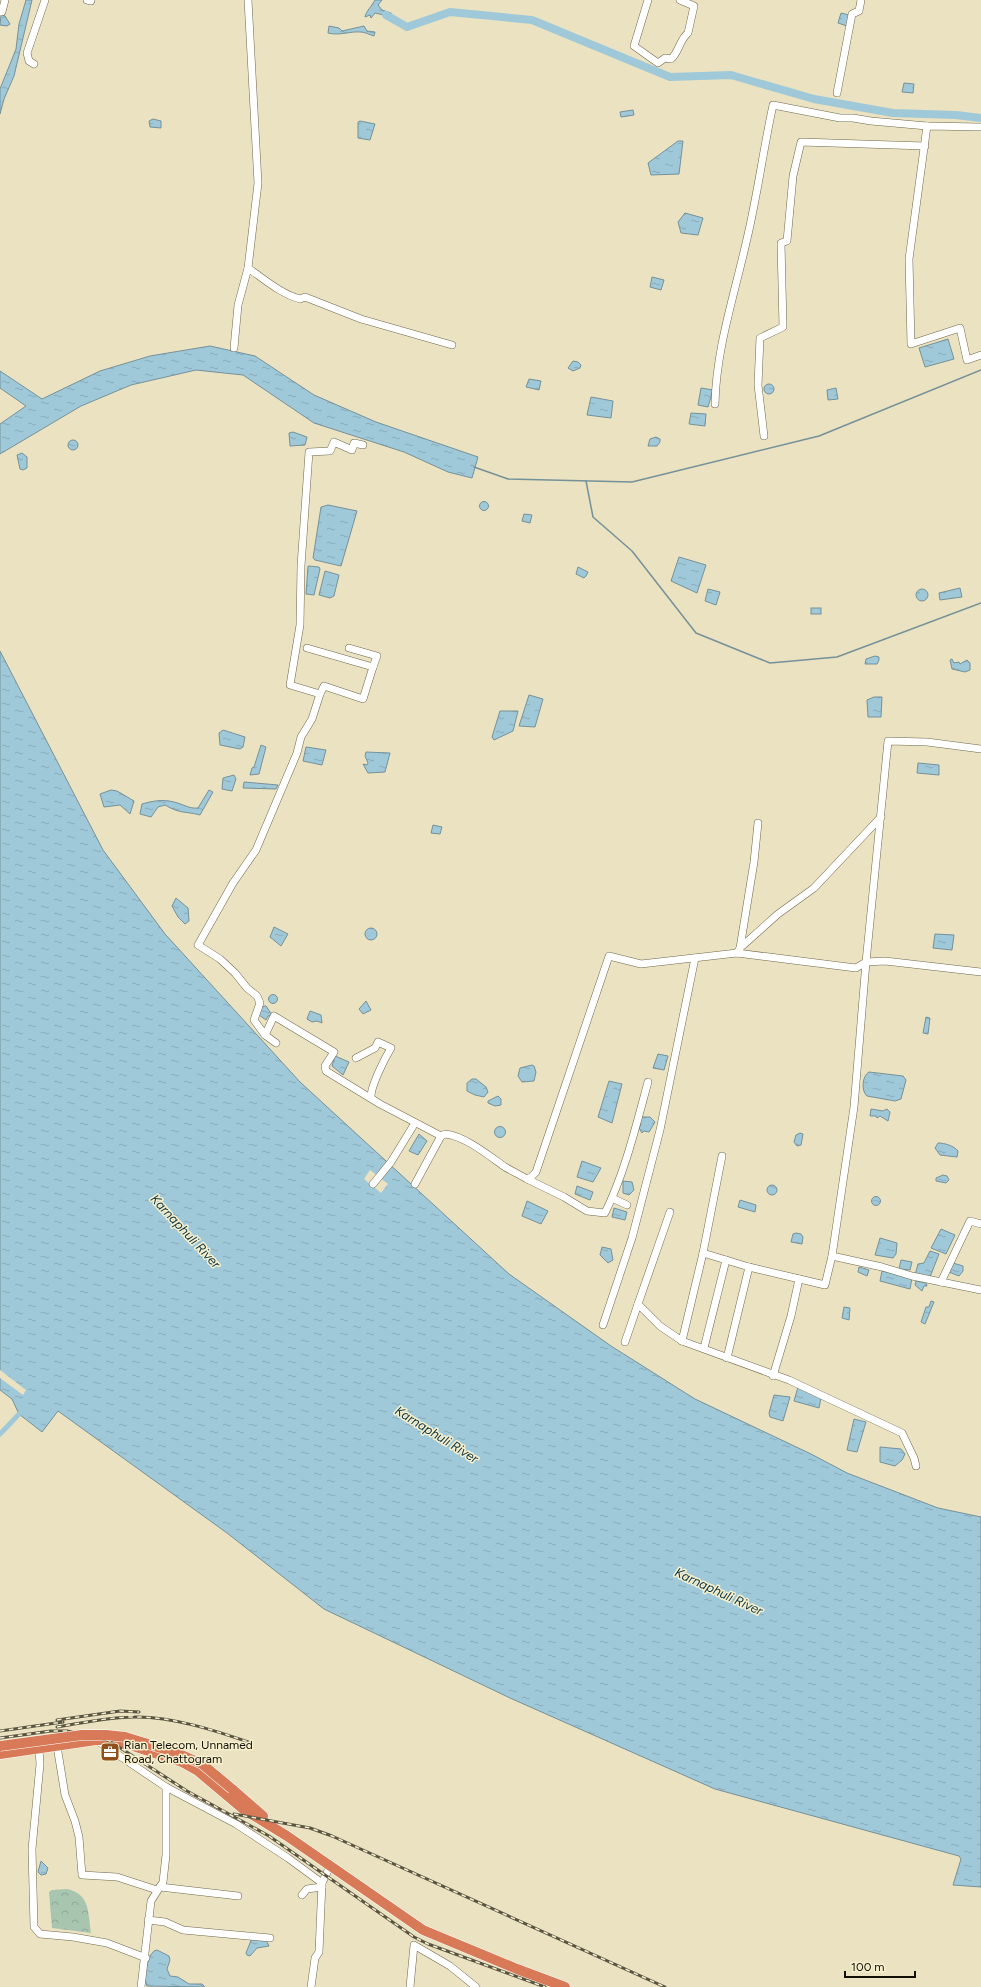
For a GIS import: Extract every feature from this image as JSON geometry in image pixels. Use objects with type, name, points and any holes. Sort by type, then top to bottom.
[{"type":"highway","points":[[0,1746],[82,1735],[106,1734],[125,1737],[177,1753],[202,1764],[287,1836]]},
{"type":"highway","points":[[0,1754],[96,1740],[115,1740],[182,1762],[198,1771],[243,1809],[287,1836],[423,1930],[565,1987]]},
{"type":"street","points":[[0,12],[2,12],[5,0]]},
{"type":"street","points":[[34,64],[29,61],[28,53],[46,0]]},
{"type":"street","points":[[234,348],[238,305],[248,268],[258,183],[248,0]]},
{"type":"street","points":[[648,0],[634,46],[658,63],[665,58],[671,60],[677,53],[684,35],[688,33],[694,6],[680,0]]},
{"type":"street","points":[[837,93],[852,14],[859,11],[862,0]]},
{"type":"street","points":[[714,404],[715,381],[747,241],[773,105],[835,118],[853,118],[871,122],[928,126],[981,127]]},
{"type":"street","points":[[928,126],[909,259],[911,344],[960,328],[967,360],[981,355]]},
{"type":"street","points":[[764,436],[758,385],[760,338],[783,327],[781,243],[787,241],[793,176],[801,142],[925,146]]},
{"type":"street","points":[[248,268],[273,286],[296,298],[300,299],[305,297],[386,328],[452,345]]},
{"type":"street","points":[[320,694],[290,685],[300,625],[302,558],[309,452],[330,451],[334,442],[352,450],[354,443],[363,445]]},
{"type":"street","points":[[307,648],[373,667]]},
{"type":"street","points":[[276,1043],[265,1035],[254,1020],[260,1003],[257,996],[247,988],[235,973],[220,959],[198,945],[233,883],[256,850],[297,754],[302,737],[312,719],[324,686],[363,699],[377,656],[349,648]]},
{"type":"street","points":[[703,1253],[749,1267],[825,1285],[832,1256],[854,1107],[866,962],[888,741],[927,742],[981,749]]},
{"type":"street","points":[[739,951],[778,914],[814,888],[881,817]]},
{"type":"street","points":[[739,951],[754,862],[758,823]]},
{"type":"street","points":[[528,1179],[538,1167],[609,956],[641,964],[739,951],[856,968],[866,962],[901,962],[981,972]]},
{"type":"street","points":[[603,1324],[632,1238],[660,1130],[695,958]]},
{"type":"street","points":[[265,1035],[274,1016],[309,1036],[334,1052],[325,1066],[326,1071],[415,1123],[441,1136]]},
{"type":"street","points":[[356,1058],[375,1048],[378,1042],[391,1048],[377,1076],[370,1094],[371,1098]]},
{"type":"street","points":[[415,1184],[441,1136],[446,1134],[454,1136],[487,1153],[506,1168],[564,1197],[587,1211],[605,1213],[612,1198],[632,1141],[648,1082]]},
{"type":"street","points":[[373,1184],[391,1162],[415,1123]]},
{"type":"street","points":[[682,1341],[703,1253],[722,1156]]},
{"type":"street","points":[[612,1198],[627,1205]]},
{"type":"street","points":[[625,1342],[670,1212]]},
{"type":"street","points":[[941,1282],[970,1221],[981,1224]]},
{"type":"street","points":[[832,1256],[882,1267],[912,1276],[981,1290]]},
{"type":"street","points":[[704,1348],[726,1260]]},
{"type":"street","points":[[727,1358],[735,1333],[749,1267]]},
{"type":"street","points":[[773,1376],[791,1316],[799,1279]]},
{"type":"street","points":[[638,1304],[660,1326],[682,1341],[704,1348],[773,1376],[789,1380],[902,1433],[916,1466]]},
{"type":"street","points":[[96,1740],[166,1787],[236,1824],[288,1858],[322,1885]]},
{"type":"street","points":[[57,1746],[65,1795],[75,1821],[79,1837],[82,1875],[117,1877],[159,1888],[238,1896]]},
{"type":"street","points":[[39,1749],[40,1764],[32,1849],[34,1927],[40,1934],[73,1937],[107,1943],[146,1958]]},
{"type":"street","points":[[141,1987],[146,1958],[148,1920],[151,1900],[163,1882],[166,1855],[166,1787]]},
{"type":"street","points":[[312,1987],[315,1958],[319,1952],[322,1885],[330,1866]]},
{"type":"street","points":[[302,1895],[307,1889],[322,1885]]},
{"type":"street","points":[[148,1920],[166,1922],[183,1930],[270,1938]]},
{"type":"street","points":[[410,1987],[414,1945],[450,1966],[476,1987]]},
{"type":"green space","points":[[67,1889],[75,1891],[84,1900],[88,1911],[91,1933],[52,1928],[49,1892],[52,1890]]},
{"type":"water","points":[[26,0],[32,0],[14,76],[4,99],[0,114],[0,89],[16,49],[19,24]]},
{"type":"water","points":[[375,0],[382,0],[378,5],[382,10],[391,13],[392,17],[375,13],[371,18],[370,15],[365,17]]},
{"type":"water","points":[[841,13],[849,15],[847,26],[838,23]]},
{"type":"water","points":[[1,15],[5,16],[10,24],[7,26],[0,25]]},
{"type":"water","points":[[329,26],[339,28],[342,31],[364,26],[367,31],[375,32],[374,36],[364,32],[332,34],[328,33]]},
{"type":"water","points":[[904,83],[914,84],[913,93],[902,92]]},
{"type":"water","points":[[633,110],[634,115],[621,117],[620,112]]},
{"type":"water","points":[[153,119],[161,121],[161,128],[150,127],[149,121]]},
{"type":"water","points":[[360,121],[375,124],[370,140],[358,138],[358,122]]},
{"type":"water","points":[[678,141],[683,141],[679,174],[651,175],[648,163]]},
{"type":"water","points":[[685,213],[703,218],[698,235],[681,233],[678,222]]},
{"type":"water","points":[[652,277],[664,280],[661,290],[650,287]]},
{"type":"water","points":[[948,339],[954,359],[925,367],[919,348]]},
{"type":"water","points":[[210,346],[255,356],[314,395],[376,422],[478,457],[472,478],[448,472],[404,452],[314,423],[243,375],[196,370],[131,385],[81,406],[0,454],[0,424],[26,406],[0,388],[0,371],[42,399],[100,371],[150,356]]},
{"type":"water","points":[[573,361],[578,362],[581,365],[580,368],[573,371],[568,368]]},
{"type":"water","points":[[529,379],[541,381],[539,390],[526,387]]},
{"type":"water","points":[[767,384],[771,384],[773,385],[773,393],[767,394],[764,391],[764,387]]},
{"type":"water","points":[[701,388],[713,390],[708,407],[698,405]]},
{"type":"water","points":[[836,388],[838,399],[828,400],[827,390]]},
{"type":"water","points":[[591,397],[613,401],[611,418],[587,415]]},
{"type":"water","points":[[691,413],[706,414],[705,426],[689,424]]},
{"type":"water","points":[[293,432],[307,437],[305,445],[290,446],[289,433]]},
{"type":"water","points":[[656,437],[660,439],[657,446],[648,446],[650,439]]},
{"type":"water","points":[[71,440],[75,440],[77,441],[77,449],[71,450],[68,447],[68,443]]},
{"type":"water","points":[[22,453],[27,457],[27,468],[23,470],[20,469],[17,455]]},
{"type":"water","points":[[482,502],[486,502],[488,506],[486,510],[482,510],[480,508],[480,504]]},
{"type":"water","points":[[328,505],[357,511],[341,566],[315,560],[313,558],[321,507]]},
{"type":"water","points":[[524,514],[532,515],[530,523],[522,521]]},
{"type":"water","points":[[679,557],[706,565],[697,593],[671,581]]},
{"type":"water","points":[[308,566],[319,567],[320,569],[314,595],[306,594]]},
{"type":"water","points":[[578,567],[588,572],[584,578],[576,574]]},
{"type":"water","points":[[325,571],[339,575],[334,596],[330,598],[319,595]]},
{"type":"water","points":[[960,588],[962,597],[940,600],[939,593]]},
{"type":"water","points":[[708,589],[720,592],[716,605],[705,601]]},
{"type":"water","points":[[920,589],[924,589],[928,595],[924,601],[920,601],[916,597],[916,593]]},
{"type":"water","points":[[811,608],[821,608],[821,614],[811,614]]},
{"type":"water","name":"Karnaphuli River","points":[[0,651],[103,850],[165,934],[300,1082],[509,1274],[611,1346],[695,1399],[811,1454],[847,1473],[938,1508],[981,1517],[981,1887],[953,1885],[961,1859],[959,1856],[715,1789],[510,1698],[324,1609],[227,1533],[58,1411],[42,1432],[19,1414],[12,1399],[0,1390]]},
{"type":"water","points":[[875,656],[879,657],[877,664],[865,664],[866,659]]},
{"type":"water","points":[[952,659],[954,663],[959,662],[960,664],[967,660],[970,663],[970,670],[965,672],[952,669],[950,660]]},
{"type":"water","points":[[529,695],[543,699],[535,727],[519,726]]},
{"type":"water","points":[[874,697],[882,697],[881,717],[868,717],[867,700]]},
{"type":"water","points":[[500,711],[518,711],[513,731],[494,740],[492,737]]},
{"type":"water","points":[[223,730],[245,737],[243,747],[240,749],[220,745],[219,733]]},
{"type":"water","points":[[261,745],[266,747],[259,774],[250,775],[252,768],[254,767]]},
{"type":"water","points":[[306,747],[326,750],[322,765],[303,761]]},
{"type":"water","points":[[366,752],[390,753],[385,772],[368,773],[363,764],[367,765],[368,763],[365,756]]},
{"type":"water","points":[[918,763],[939,765],[939,775],[917,773]]},
{"type":"water","points":[[234,775],[236,779],[232,791],[222,789],[223,778]]},
{"type":"water","points":[[244,782],[278,785],[276,789],[243,788]]},
{"type":"water","points":[[111,790],[117,791],[134,801],[130,814],[120,805],[104,807],[100,794]]},
{"type":"water","points":[[209,790],[213,792],[200,815],[179,811],[165,805],[158,807],[151,817],[140,814],[142,804],[158,801],[170,801],[189,807],[198,808]]},
{"type":"water","points":[[433,825],[442,827],[440,834],[431,833]]},
{"type":"water","points":[[176,898],[188,908],[189,921],[185,924],[178,917],[172,906]]},
{"type":"water","points":[[274,927],[288,934],[281,946],[270,937]]},
{"type":"water","points":[[369,928],[373,928],[377,934],[373,940],[369,940],[365,936],[365,932]]},
{"type":"water","points":[[935,934],[954,935],[952,950],[933,948]]},
{"type":"water","points":[[273,994],[278,999],[273,1004],[268,999]]},
{"type":"water","points":[[366,1001],[371,1010],[363,1014],[359,1009]]},
{"type":"water","points":[[266,1006],[272,1015],[268,1016],[266,1020],[259,1015],[260,1010]]},
{"type":"water","points":[[310,1011],[321,1015],[322,1023],[317,1021],[312,1022],[307,1019]]},
{"type":"water","points":[[926,1017],[930,1018],[928,1034],[923,1033]]},
{"type":"water","points":[[658,1054],[668,1056],[664,1070],[653,1068]]},
{"type":"water","points":[[335,1056],[349,1062],[343,1075],[332,1066]]},
{"type":"water","points":[[532,1065],[534,1066],[536,1072],[534,1081],[522,1082],[518,1076],[520,1068]]},
{"type":"water","points":[[869,1072],[903,1076],[906,1080],[901,1099],[895,1101],[867,1096],[864,1091],[863,1084],[865,1077]]},
{"type":"water","points":[[472,1079],[476,1079],[486,1087],[488,1092],[484,1097],[467,1091],[467,1083]]},
{"type":"water","points":[[609,1081],[622,1084],[612,1123],[598,1117]]},
{"type":"water","points":[[498,1096],[501,1099],[501,1105],[495,1106],[488,1103],[488,1101]]},
{"type":"water","points":[[871,1109],[883,1111],[887,1109],[890,1112],[888,1121],[880,1116],[877,1118],[876,1116],[870,1116]]},
{"type":"water","points":[[641,1117],[650,1117],[655,1122],[649,1132],[644,1131],[642,1133],[639,1128],[641,1124],[639,1121]]},
{"type":"water","points":[[500,1126],[504,1128],[506,1132],[504,1136],[500,1138],[496,1136],[494,1132],[496,1128]]},
{"type":"water","points":[[800,1133],[803,1134],[801,1145],[797,1146],[794,1142],[796,1135]]},
{"type":"water","points":[[419,1134],[427,1141],[418,1155],[409,1151]]},
{"type":"water","points":[[938,1143],[946,1144],[954,1148],[958,1151],[957,1157],[940,1155],[935,1148]]},
{"type":"water","points":[[582,1161],[601,1168],[593,1182],[577,1177]]},
{"type":"water","points":[[943,1175],[947,1176],[949,1180],[946,1183],[936,1181],[936,1178]]},
{"type":"water","points":[[623,1181],[632,1182],[634,1190],[629,1195],[623,1193]]},
{"type":"water","points":[[772,1185],[777,1190],[772,1195],[767,1190]]},
{"type":"water","points":[[577,1186],[593,1192],[590,1200],[575,1194]]},
{"type":"water","points":[[874,1197],[878,1197],[880,1201],[878,1205],[874,1205],[872,1203],[872,1199]]},
{"type":"water","points":[[740,1200],[756,1205],[755,1212],[738,1207]]},
{"type":"water","points":[[527,1201],[548,1211],[541,1224],[522,1216]]},
{"type":"water","points":[[614,1208],[627,1212],[625,1220],[612,1217]]},
{"type":"water","points":[[941,1229],[955,1235],[946,1254],[931,1248]]},
{"type":"water","points":[[793,1234],[801,1234],[803,1237],[802,1244],[791,1242]]},
{"type":"water","points":[[880,1238],[897,1243],[896,1254],[893,1258],[875,1255]]},
{"type":"water","points":[[602,1247],[611,1249],[613,1260],[608,1263],[600,1255]]},
{"type":"water","points":[[930,1251],[939,1254],[930,1277],[915,1275],[918,1264],[924,1263]]},
{"type":"water","points":[[901,1260],[912,1262],[910,1270],[899,1269]]},
{"type":"water","points":[[953,1263],[963,1266],[963,1271],[959,1276],[949,1272]]},
{"type":"water","points":[[859,1267],[869,1270],[867,1276],[858,1272]]},
{"type":"water","points":[[882,1271],[912,1278],[910,1289],[880,1281]]},
{"type":"water","points":[[916,1281],[926,1283],[927,1286],[924,1286],[922,1291],[915,1285]]},
{"type":"water","points":[[931,1301],[934,1302],[925,1324],[921,1322],[926,1307],[929,1307]]},
{"type":"water","points":[[844,1307],[850,1308],[849,1320],[842,1318]]},
{"type":"water","points":[[798,1387],[821,1398],[819,1408],[794,1401]]},
{"type":"water","points":[[774,1395],[790,1397],[783,1421],[770,1417],[769,1413]]},
{"type":"water","points":[[854,1419],[866,1422],[857,1452],[847,1450]]},
{"type":"water","points":[[880,1447],[901,1449],[905,1454],[902,1460],[895,1466],[880,1462]]},
{"type":"water","points":[[41,1861],[48,1868],[46,1874],[41,1875],[38,1872]]},
{"type":"water","points":[[252,1938],[266,1940],[269,1946],[257,1948],[250,1956],[247,1955],[246,1953]]},
{"type":"water","points":[[157,1950],[169,1956],[170,1960],[167,1969],[170,1976],[178,1977],[189,1984],[202,1984],[205,1987],[147,1986],[145,1978],[149,1958],[154,1951]]},
{"type":"pier","points":[[370,1170],[388,1184],[381,1193],[364,1179]]},
{"type":"pier","points":[[0,1370],[26,1390],[23,1395],[0,1378]]},
{"type":"waterway","points":[[386,15],[407,27],[450,12],[532,20],[670,77],[731,75],[814,99],[893,113],[956,115],[981,118]]},
{"type":"waterway","points":[[474,467],[508,479],[632,482],[819,436],[981,370]]},
{"type":"waterway","points":[[586,481],[593,517],[632,551],[696,633],[770,663],[837,657],[981,603]]},
{"type":"waterway","points":[[0,1434],[23,1410]]},
{"type":"railway","points":[[57,1720],[120,1711],[139,1712]]},
{"type":"railway","points":[[57,1727],[96,1720],[148,1717],[194,1725],[251,1743]]},
{"type":"railway","points":[[0,1731],[63,1722]]},
{"type":"railway","points":[[0,1738],[51,1731],[67,1731],[108,1740],[187,1791],[269,1836],[414,1937],[428,1944],[545,1987]]},
{"type":"railway","points":[[234,1814],[310,1828],[332,1836],[665,1987]]},
{"type":"place","name":"Rian Telecom, Unnamed Road, Chattogram","points":[[110,1752]]}]
